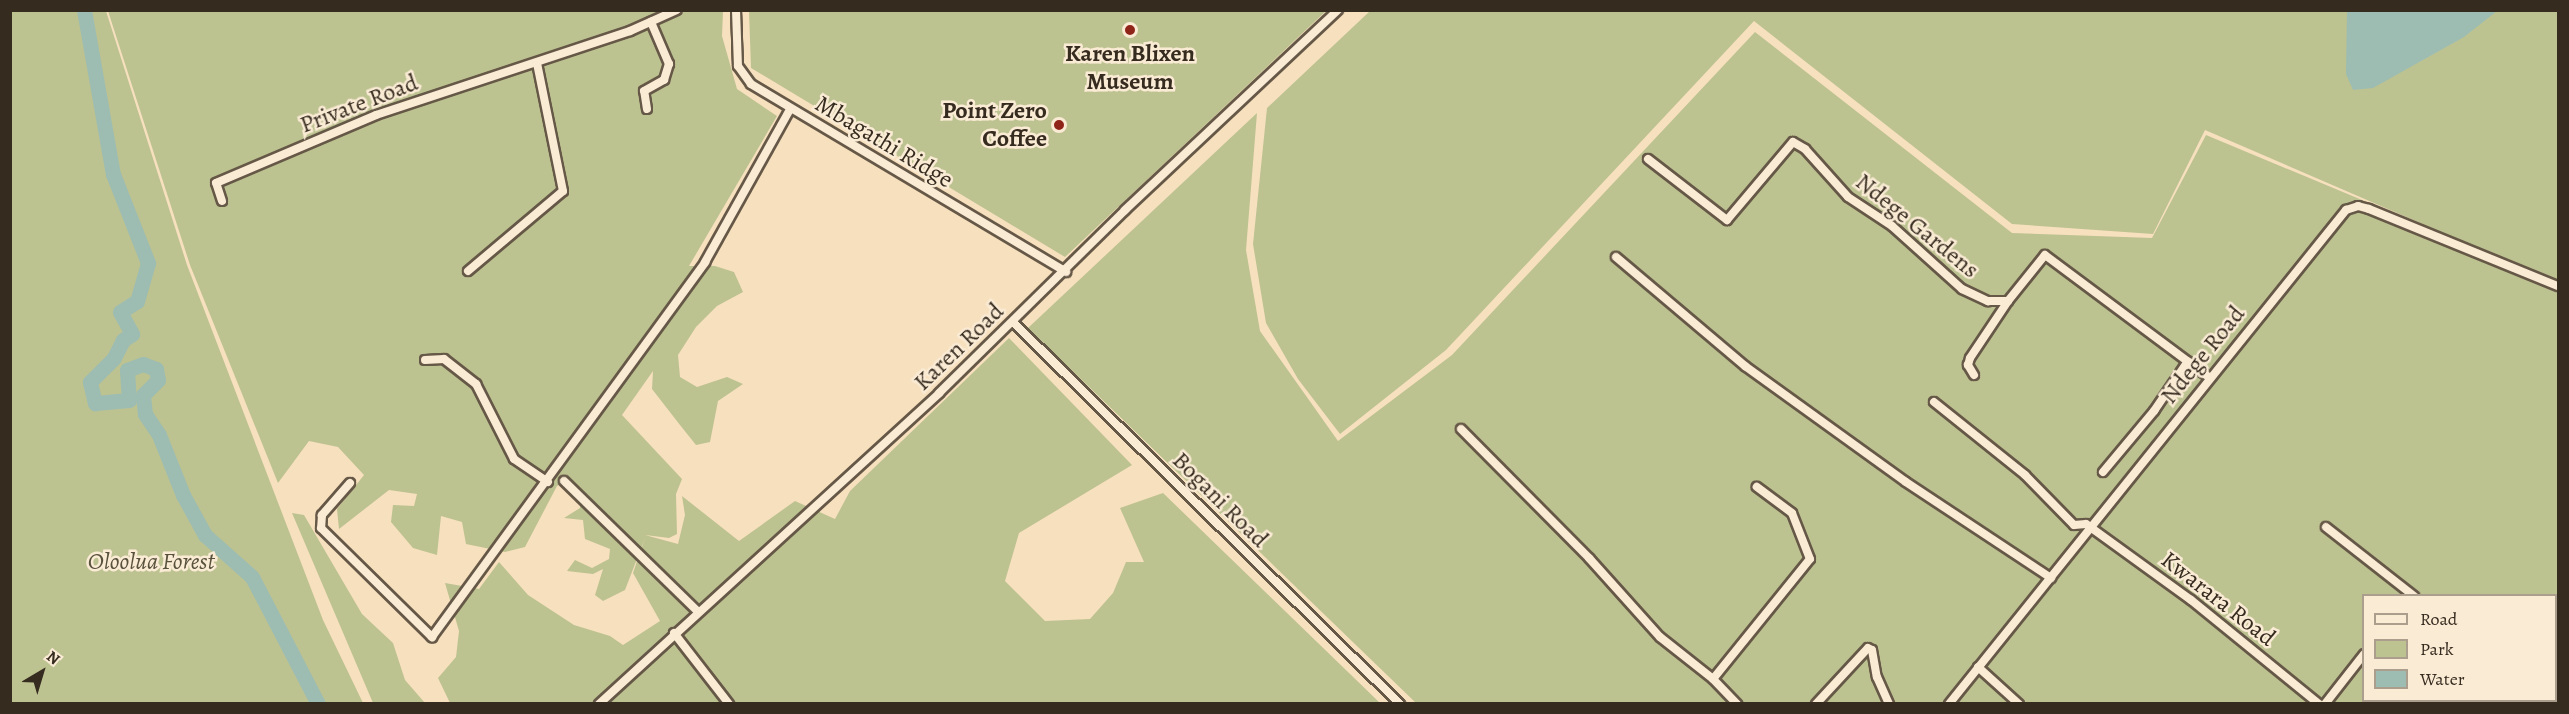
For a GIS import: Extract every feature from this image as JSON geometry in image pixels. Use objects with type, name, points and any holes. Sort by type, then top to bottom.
[{"type":"street","name":"Private Road","points":[[222,201],[216,183],[376,115],[537,63],[651,22],[676,10]]},
{"type":"street","name":"Mbagathi Ridge","points":[[735,10],[740,71],[751,84],[1066,272]]},
{"type":"street","name":"Karen Road","points":[[599,704],[697,611],[1013,322],[1066,272],[1125,210],[1338,10]]},
{"type":"street","points":[[647,109],[644,91],[664,81],[669,64],[651,22]]},
{"type":"street","points":[[468,271],[562,191],[537,63]]},
{"type":"street","points":[[350,483],[322,515],[321,528],[432,637],[548,482],[705,262],[790,109]]},
{"type":"street","name":"Ndege Gardens","points":[[1648,159],[1727,220],[1793,142],[1805,149],[1848,197],[1892,226],[1946,277],[1988,301],[2008,301]]},
{"type":"street","name":"Ndege Road","points":[[1949,704],[2340,215],[2351,207],[2369,209],[2412,225],[2559,286]]},
{"type":"street","points":[[1974,375],[1968,365],[1970,358],[2008,301],[2045,255],[2210,378]]},
{"type":"street","points":[[1616,257],[1680,314],[1783,394],[1906,482],[2050,578]]},
{"type":"street","name":"Bogani Road","points":[[1013,322],[1400,704]]},
{"type":"street","points":[[425,360],[444,359],[476,384],[514,459],[548,482]]},
{"type":"street","points":[[2103,472],[2154,411],[2188,361]]},
{"type":"street","name":"Kwarara Road","points":[[1934,402],[2025,475],[2074,525],[2086,524],[2191,600],[2319,704]]},
{"type":"street","points":[[1461,429],[1589,558],[1660,637],[1713,679],[1737,704]]},
{"type":"street","points":[[564,481],[697,611]]},
{"type":"street","points":[[1713,679],[1810,559],[1792,513],[1757,487]]},
{"type":"street","points":[[2326,527],[2410,594]]},
{"type":"street","points":[[674,633],[729,704]]},
{"type":"street","points":[[1816,704],[1866,648],[1872,650],[1877,677],[1888,704]]},
{"type":"street","points":[[2325,704],[2362,657]]},
{"type":"street","points":[[1978,667],[2019,704]]},
{"type":"green space","points":[[749,10],[1326,11],[1065,257],[751,68]]},
{"type":"green space","name":"Oloolua Forest","points":[[10,11],[106,11],[187,265],[323,620],[363,703],[11,703]]},
{"type":"green space","points":[[108,11],[723,11],[722,36],[737,89],[777,116],[689,266],[715,266],[734,272],[743,292],[717,306],[696,327],[678,355],[680,377],[697,387],[727,377],[743,384],[718,401],[710,442],[696,445],[652,389],[653,371],[622,415],[682,479],[676,494],[677,534],[669,538],[645,535],[678,544],[685,515],[682,496],[739,541],[795,501],[835,519],[850,491],[1009,338],[1132,465],[1019,533],[1005,581],[1045,621],[1090,619],[1113,593],[1126,562],[1144,562],[1120,508],[1163,493],[1380,703],[450,703],[438,678],[456,657],[459,631],[445,583],[479,589],[499,562],[528,595],[574,625],[610,636],[623,645],[660,621],[633,573],[645,538],[625,590],[603,601],[595,595],[603,569],[593,574],[567,571],[575,560],[592,568],[609,559],[610,549],[585,539],[583,520],[564,518],[580,508],[580,488],[568,479],[557,486],[525,547],[505,552],[466,544],[462,522],[441,516],[437,555],[413,548],[391,522],[393,505],[414,506],[417,494],[389,490],[339,529],[337,509],[364,475],[338,447],[309,441],[278,483],[190,265]]},
{"type":"green space","points":[[1370,11],[2558,11],[2558,703],[1416,703],[1028,328],[1257,113],[1246,250],[1260,331],[1338,441],[1452,355],[1755,32],[2012,233],[2152,238],[2206,135],[2513,263],[2205,130],[2153,234],[2012,224],[1754,21],[1446,350],[1340,434],[1298,379],[1266,323],[1253,244],[1267,108]]},
{"type":"green space","points":[[292,513],[304,515],[362,614],[393,643],[405,680],[425,703],[373,703]]},
{"type":"water","points":[[2347,10],[2497,11],[2464,37],[2373,88],[2353,90],[2346,74]]},
{"type":"waterway","points":[[84,10],[113,174],[148,263],[137,301],[120,312],[132,334],[123,340],[114,358],[90,382],[95,403],[129,400],[127,370],[143,364],[156,369],[158,380],[143,395],[145,414],[159,435],[183,495],[205,535],[252,577],[318,704]]},
{"type":"place","name":"Karen Blixen Museum","points":[[1130,30]]},
{"type":"place","name":"Point Zero Coffee","points":[[1059,125]]}]
